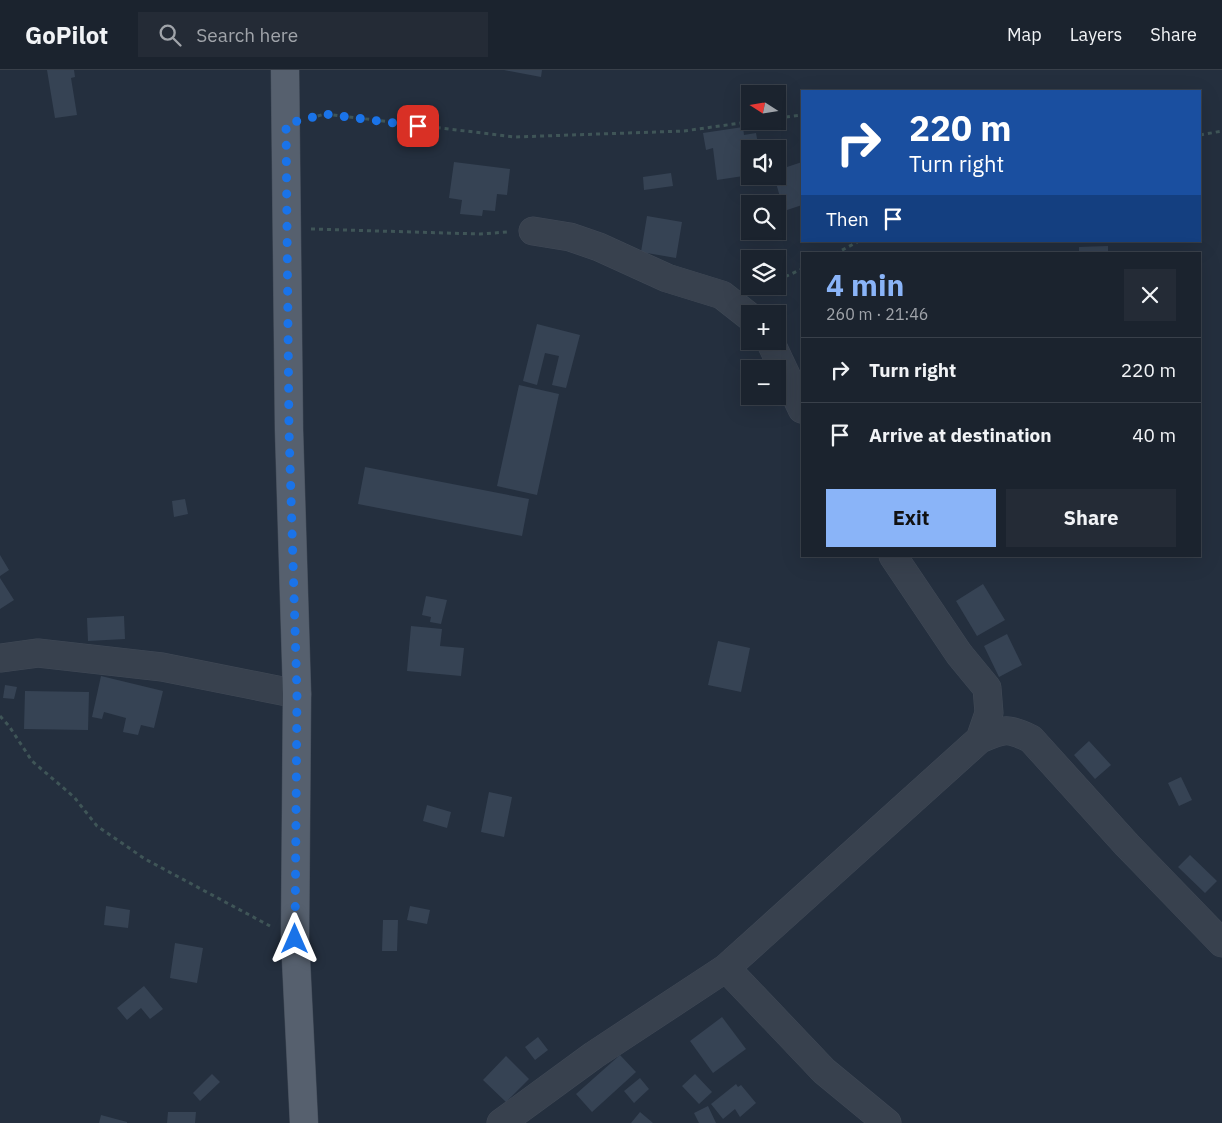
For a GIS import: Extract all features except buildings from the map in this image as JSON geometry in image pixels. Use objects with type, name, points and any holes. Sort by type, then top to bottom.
[{"type":"main road","points":[[285,70],[289,430],[297,694],[295,939],[304,1123]]},
{"type":"street","points":[[533,231],[570,237],[599,247],[667,278],[722,295],[741,310]]},
{"type":"street","points":[[774,350],[801,407]]},
{"type":"street","points":[[894,557],[959,654],[987,688],[989,713],[980,739]]},
{"type":"street","points":[[0,658],[38,652],[162,667],[297,694]]},
{"type":"street","points":[[501,1123],[594,1054],[726,968],[980,739],[998,732],[1013,731],[1031,739],[1127,845],[1222,943]]},
{"type":"street","points":[[726,968],[824,1071],[887,1123]]},
{"type":"path","points":[[286,124],[325,114],[515,137],[684,131],[741,123]]},
{"type":"path","points":[[786,117],[801,115]]},
{"type":"path","points":[[1201,136],[1222,131]]},
{"type":"path","points":[[286,228],[480,234],[533,231]]},
{"type":"path","points":[[839,252],[857,242]]},
{"type":"path","points":[[786,276],[801,269]]},
{"type":"path","points":[[0,716],[9,726],[32,761],[74,797],[97,826],[145,859],[295,939]]},
{"type":"route","points":[[295,939],[297,694],[289,430],[286,124],[325,114],[418,126]]}]
